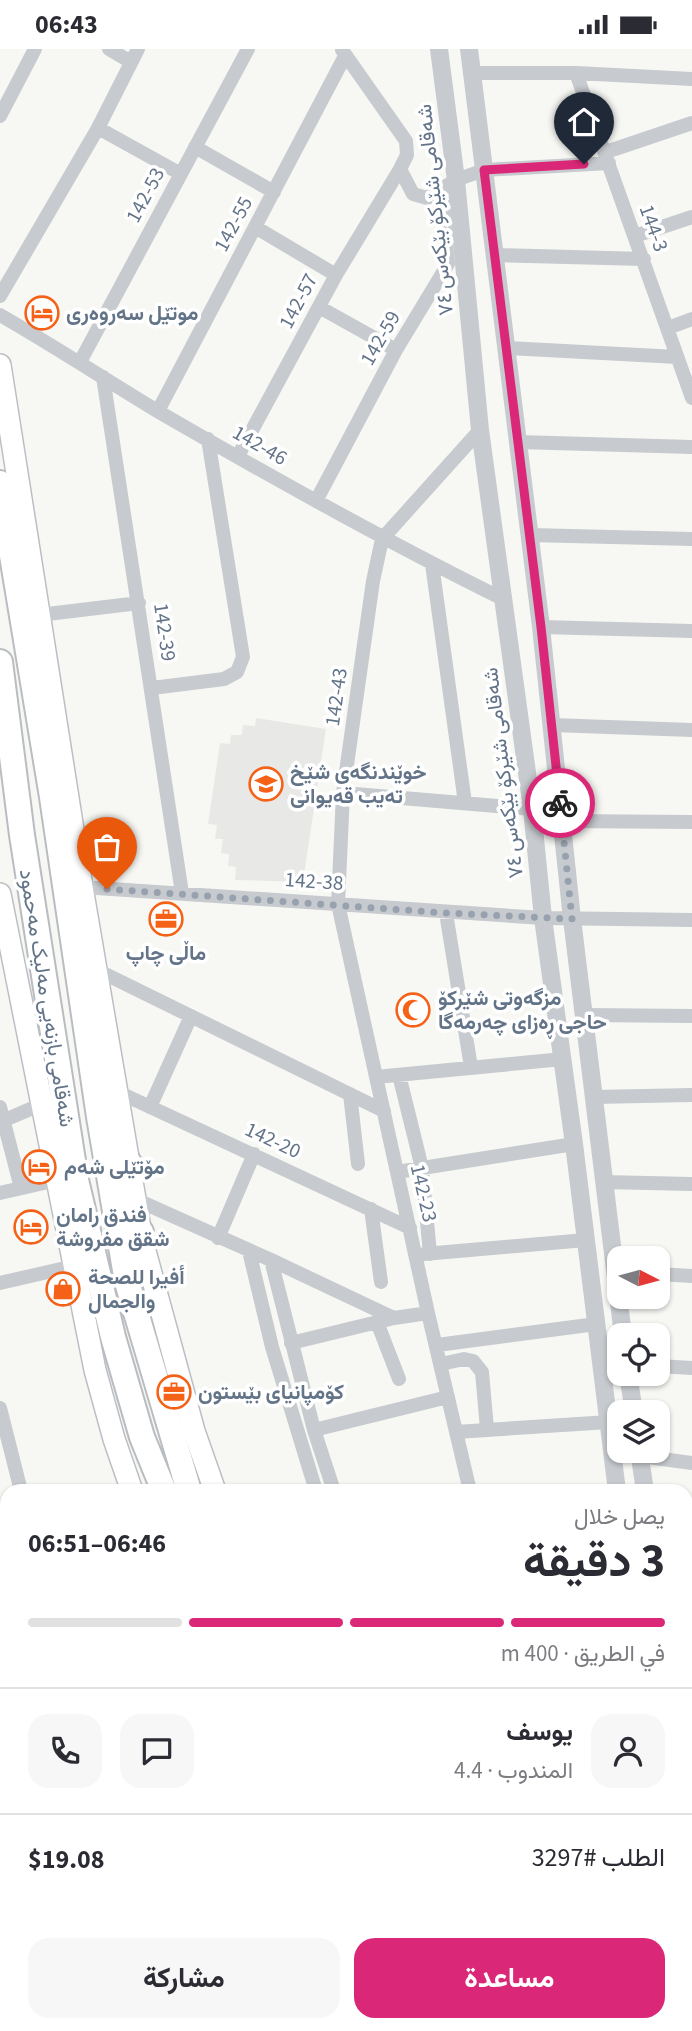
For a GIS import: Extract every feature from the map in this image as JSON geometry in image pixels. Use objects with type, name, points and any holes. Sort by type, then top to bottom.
[{"type":"highway","name":"شەقامی بازنەیی مەلیک مەحمود","points":[[0,483],[127,1282],[187,1484]]},
{"type":"highway","points":[[9,537],[22,512]]},
{"type":"highway","name":"شەقامی بازنەیی مەلیک مەحمود","points":[[0,662],[17,802],[76,1180],[85,1267],[142,1437],[161,1484]]},
{"type":"highway","points":[[17,802],[51,797]]},
{"type":"highway","points":[[22,835],[57,830]]},
{"type":"highway","points":[[56,1177],[66,1114]]},
{"type":"highway","points":[[99,1117],[131,1165]]},
{"type":"highway","points":[[127,1282],[141,1232]]},
{"type":"highway","points":[[68,1238],[85,1267]]},
{"type":"highway","points":[[156,1379],[203,1484]]},
{"type":"highway","points":[[142,1437],[153,1484]]},
{"type":"main road","points":[[0,365],[82,887],[141,1232],[168,1341],[213,1484]]},
{"type":"main road","points":[[0,894],[68,1238]]},
{"type":"main road","points":[[85,1267],[95,1370],[130,1484]]},
{"type":"street","points":[[0,116],[35,49]]},
{"type":"street","points":[[0,296],[97,128],[135,55],[109,49]]},
{"type":"street","name":"142-53","points":[[80,362],[247,49]]},
{"type":"street","name":"شەقامی شێرکۆ بێکەس ٧٤","points":[[439,49],[449,185],[505,600],[543,918],[607,1407]]},
{"type":"street","points":[[468,49],[530,535],[572,919],[613,1246]]},
{"type":"street","points":[[343,52],[406,141],[407,155],[400,169],[413,194],[427,198],[484,170],[607,158],[692,123]]},
{"type":"street","name":"142-55","points":[[158,411],[274,192],[343,52]]},
{"type":"street","points":[[472,73],[576,73],[692,79]]},
{"type":"street","name":"144-3","points":[[576,73],[692,398]]},
{"type":"street","points":[[97,128],[181,174]]},
{"type":"street","points":[[195,147],[274,192]]},
{"type":"street","name":"142-57","points":[[238,456],[336,275],[400,169]]},
{"type":"street","name":"142-59","points":[[316,501],[396,350],[448,264],[449,185]]},
{"type":"street","points":[[635,236],[692,217]]},
{"type":"street","points":[[255,227],[336,275]]},
{"type":"street","points":[[494,255],[644,259]]},
{"type":"street","points":[[319,307],[396,350]]},
{"type":"street","name":"142-46","points":[[0,315],[158,411],[382,539],[505,600]]},
{"type":"street","points":[[668,328],[692,319]]},
{"type":"street","points":[[506,348],[677,356]]},
{"type":"street","name":"142-39","points":[[103,377],[182,893]]},
{"type":"street","points":[[382,539],[480,430]]},
{"type":"street","points":[[152,688],[232,677],[242,665],[243,650],[208,439]]},
{"type":"street","points":[[518,442],[692,447]]},
{"type":"street","points":[[530,535],[692,539]]},
{"type":"street","name":"142-43","points":[[338,904],[343,793],[373,580],[382,539]]},
{"type":"street","points":[[432,564],[465,803]]},
{"type":"street","points":[[39,615],[139,603]]},
{"type":"street","points":[[541,627],[692,631]]},
{"type":"street","points":[[552,725],[692,730]]},
{"type":"street","points":[[343,793],[532,809]]},
{"type":"street","points":[[562,821],[692,822]]},
{"type":"street","name":"142-38","points":[[82,887],[446,913],[572,919],[692,919]]},
{"type":"street","name":"142-23","points":[[338,904],[410,1228],[423,1254],[428,1313],[466,1484]]},
{"type":"street","points":[[446,913],[471,1067]]},
{"type":"street","points":[[97,970],[384,1111]]},
{"type":"street","points":[[585,1015],[692,1016]]},
{"type":"street","points":[[150,1107],[191,1016]]},
{"type":"street","points":[[376,1077],[563,1059]]},
{"type":"street","points":[[399,1075],[422,1168],[423,1254],[586,1240]]},
{"type":"street","name":"142-20","points":[[118,1092],[410,1228]]},
{"type":"street","points":[[350,1094],[358,1164]]},
{"type":"street","points":[[594,1097],[692,1095]]},
{"type":"street","points":[[21,1188],[1,1117],[42,1104]]},
{"type":"street","points":[[397,1172],[574,1144]]},
{"type":"street","points":[[218,1238],[254,1154]]},
{"type":"street","points":[[0,1193],[56,1177]]},
{"type":"street","points":[[603,1182],[692,1184]]},
{"type":"street","points":[[137,1200],[394,1318]]},
{"type":"street","points":[[371,1209],[381,1282]]},
{"type":"street","points":[[249,1251],[272,1347],[314,1484]]},
{"type":"street","points":[[271,1260],[314,1430],[332,1484]]},
{"type":"street","points":[[0,1283],[85,1267]]},
{"type":"street","points":[[670,1275],[692,1276]]},
{"type":"street","points":[[292,1343],[394,1318],[428,1313]]},
{"type":"street","points":[[377,1322],[399,1380]]},
{"type":"street","points":[[437,1345],[596,1324]]},
{"type":"street","points":[[441,1364],[464,1359],[473,1361],[482,1372],[487,1429]]},
{"type":"street","points":[[670,1367],[692,1368]]},
{"type":"street","points":[[314,1430],[448,1397]]},
{"type":"street","points":[[0,1408],[19,1484]]},
{"type":"street","points":[[456,1432],[607,1422]]},
{"type":"street","points":[[670,1459],[692,1463]]},
{"type":"street","name":"شەقامی شێرکۆ بێکەس ٧٤","points":[[614,1463],[616,1484]]},
{"type":"street","points":[[640,1463],[644,1484]]},
{"type":"shaded area","name":"خوێندنگەی شێخ تەیب قەیوانی","points":[[256,718],[326,729],[303,882],[235,880],[236,867],[228,866],[229,854],[221,853],[223,839],[215,839],[217,825],[208,824],[220,743],[230,744],[231,735],[242,735],[243,725],[255,726]]},
{"type":"way so far","points":[[107,889],[446,913],[572,919],[560,803]]},
{"type":"place","name":"موتێل سەروەری","points":[[42,313]]},
{"type":"place","name":"خوێندنگەی شێخ تەیب قەیوانی","points":[[266,784]]},
{"type":"place","name":"ماڵی چاپ","points":[[166,919]]},
{"type":"place","name":"مزگەوتی شێرکۆ حاجی ڕەزای چەرمەگا","points":[[413,1010]]},
{"type":"place","name":"مۆتێلی شەم","points":[[39,1167]]},
{"type":"place","name":"فندق رامان شقق مفروشة","points":[[31,1227]]},
{"type":"place","name":"أفيرا للصحة والجمال","points":[[63,1289]]},
{"type":"place","name":"کۆمپانیای بێستون","points":[[174,1392]]},
{"type":"route","points":[[560,803],[541,627],[484,170],[584,164]]}]
